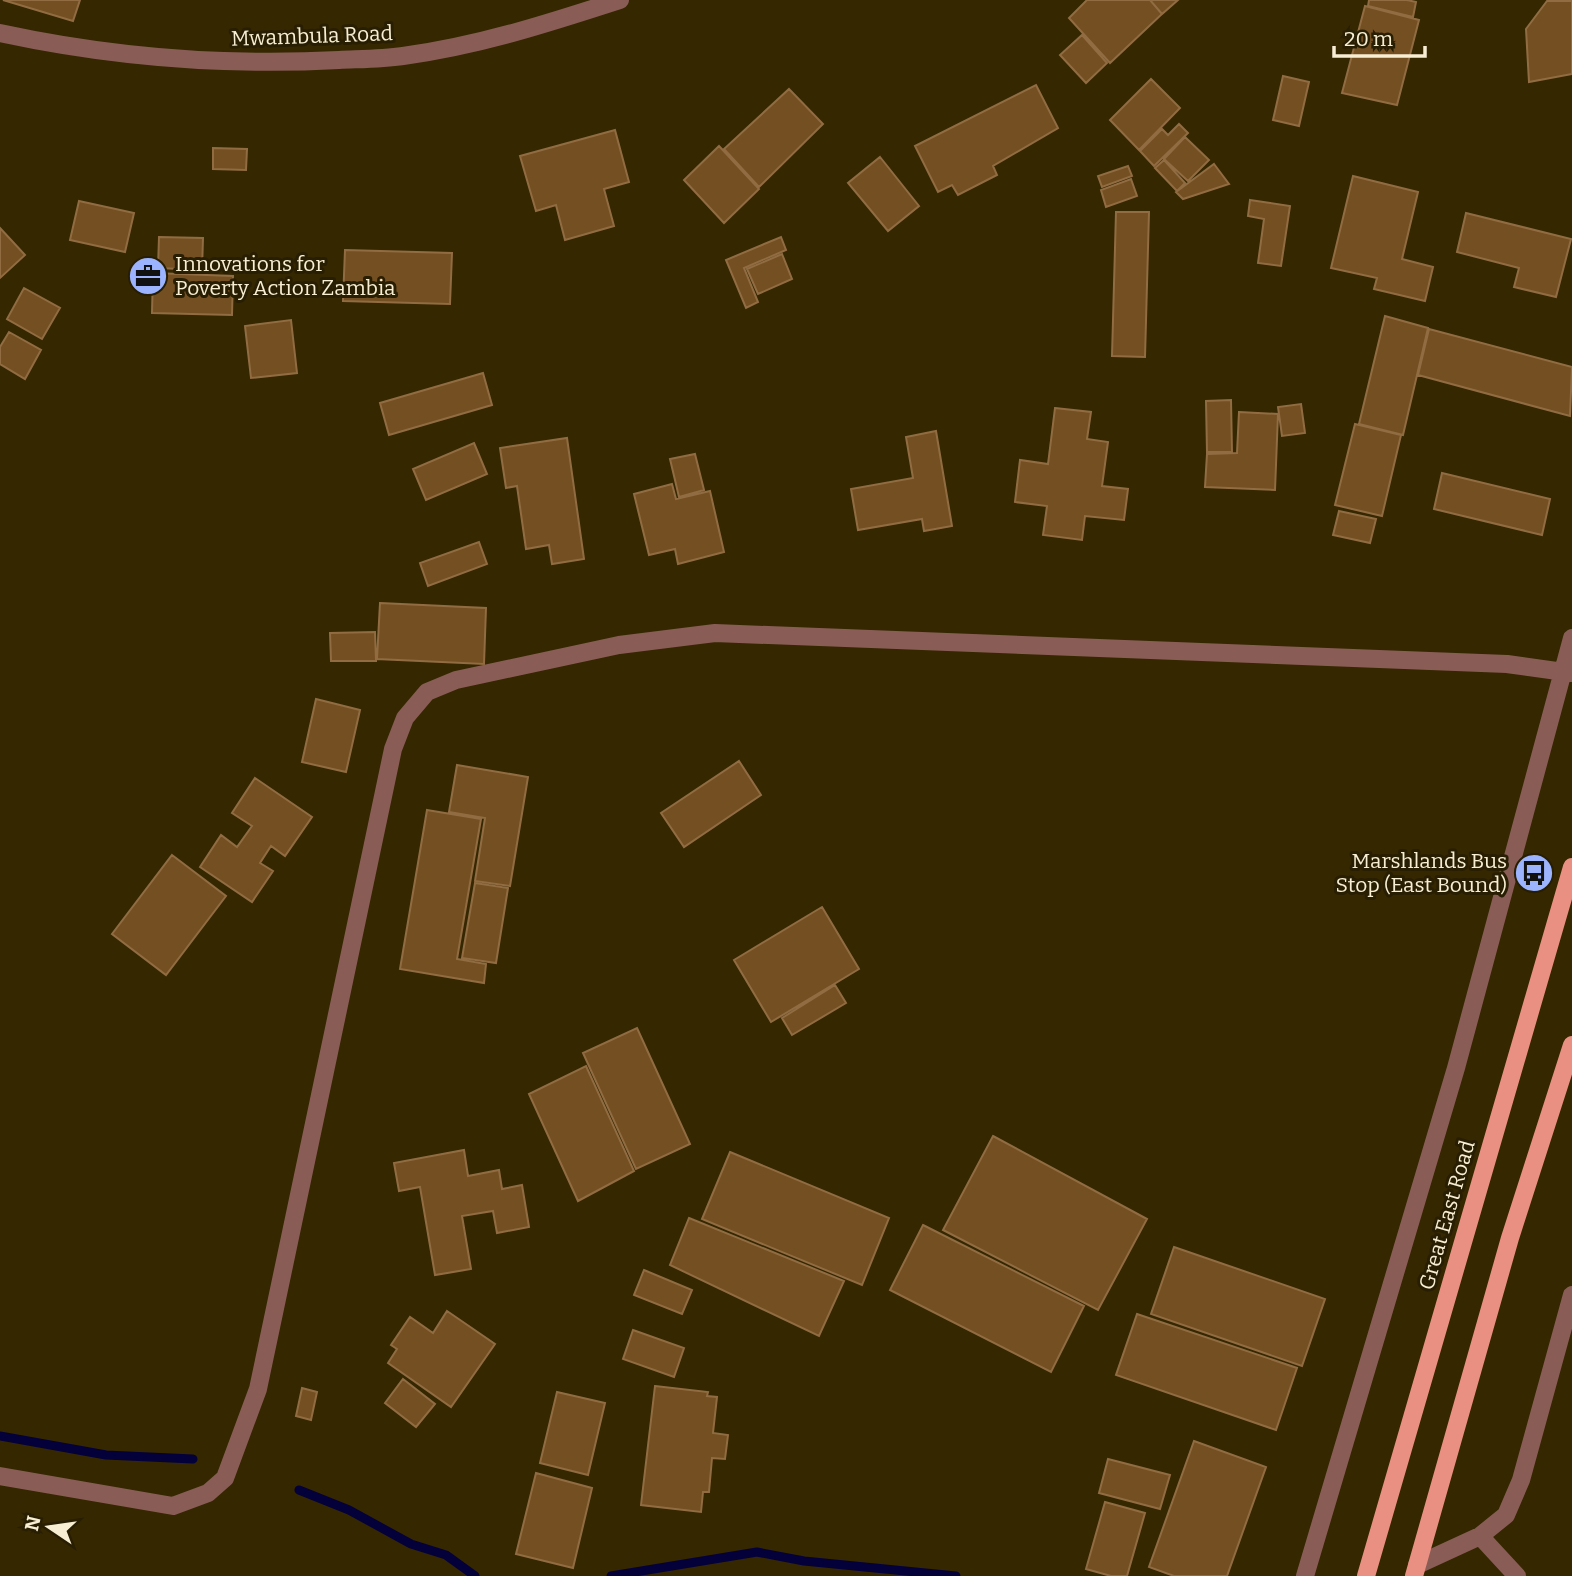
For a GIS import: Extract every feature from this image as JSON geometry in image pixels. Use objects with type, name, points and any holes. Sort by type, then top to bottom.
[{"type":"main road","name":"Great East Road","points":[[1366,1576],[1572,867]]},
{"type":"main road","points":[[1415,1570],[1510,1238],[1572,1045]]},
{"type":"street","name":"Mwambula Road","points":[[0,33],[53,45],[185,60],[286,63],[403,56],[517,33],[620,0]]},
{"type":"street","points":[[0,1476],[173,1506],[208,1493],[225,1478],[258,1389],[393,749],[405,718],[427,692],[456,680],[620,645],[715,633],[1469,662],[1568,672]]},
{"type":"street","points":[[1305,1576],[1457,1068],[1568,672],[1572,638]]},
{"type":"street","points":[[1415,1570],[1480,1536],[1506,1515],[1521,1480],[1572,1295]]},
{"type":"street","points":[[1480,1536],[1517,1576]]},
{"type":"building","points":[[3,0],[80,0],[73,21]]},
{"type":"building","points":[[1087,0],[1150,0],[1162,14],[1110,63],[1069,18]]},
{"type":"building","points":[[1150,0],[1178,0],[1162,14]]},
{"type":"building","points":[[1369,0],[1416,2],[1413,17],[1368,6]]},
{"type":"building","points":[[1547,1],[1572,1],[1572,74],[1529,82],[1526,29]]},
{"type":"building","points":[[1365,6],[1419,20],[1397,105],[1342,93]]},
{"type":"building","points":[[1082,35],[1107,63],[1086,83],[1060,55]]},
{"type":"building","points":[[1283,76],[1309,82],[1299,126],[1273,120]]},
{"type":"building","points":[[1151,79],[1180,108],[1139,150],[1110,120]]},
{"type":"building","points":[[1036,85],[1058,128],[993,166],[997,175],[958,195],[952,185],[938,192],[915,146]]},
{"type":"building","points":[[789,89],[823,124],[759,187],[724,149]]},
{"type":"building","points":[[1179,124],[1188,133],[1154,166],[1140,151],[1162,129],[1168,135]]},
{"type":"building","points":[[615,130],[629,182],[604,189],[614,226],[565,240],[556,205],[536,211],[520,156]]},
{"type":"building","points":[[1185,137],[1209,160],[1188,181],[1164,159]]},
{"type":"building","points":[[719,146],[759,189],[724,223],[684,180]]},
{"type":"building","points":[[213,148],[247,149],[246,170],[213,169]]},
{"type":"building","points":[[880,157],[919,206],[888,231],[848,183]]},
{"type":"building","points":[[1164,160],[1185,183],[1177,191],[1155,168]]},
{"type":"building","points":[[1214,164],[1229,184],[1183,199],[1176,192]]},
{"type":"building","points":[[1128,166],[1132,176],[1102,187],[1098,176]]},
{"type":"building","points":[[1353,176],[1418,192],[1402,259],[1433,267],[1425,301],[1374,289],[1377,278],[1331,268]]},
{"type":"building","points":[[1131,179],[1137,196],[1106,207],[1101,190]]},
{"type":"building","points":[[1250,200],[1290,206],[1281,266],[1258,263],[1264,219],[1248,216]]},
{"type":"building","points":[[79,201],[134,213],[125,252],[70,240]]},
{"type":"building","points":[[1116,212],[1149,212],[1145,357],[1112,356]]},
{"type":"building","points":[[1466,213],[1571,239],[1556,297],[1514,287],[1519,268],[1457,252]]},
{"type":"building","points":[[0,228],[25,255],[0,278]]},
{"type":"building","points":[[159,237],[203,238],[202,270],[158,268]]},
{"type":"building","points":[[781,237],[786,250],[744,268],[758,302],[746,308],[726,260]]},
{"type":"building","points":[[345,250],[452,253],[450,304],[343,301]]},
{"type":"building","points":[[782,254],[792,279],[758,294],[747,269]]},
{"type":"building","points":[[153,273],[233,276],[232,315],[152,313]]},
{"type":"building","points":[[24,288],[60,308],[42,339],[7,319]]},
{"type":"building","points":[[1385,316],[1428,328],[1403,435],[1359,424]]},
{"type":"building","points":[[291,320],[297,373],[251,378],[245,326]]},
{"type":"building","points":[[1429,329],[1572,367],[1570,416],[1418,375]]},
{"type":"building","points":[[9,332],[41,350],[25,379],[0,364],[0,347]]},
{"type":"building","points":[[483,373],[492,405],[389,435],[380,403]]},
{"type":"building","points":[[1231,400],[1232,452],[1207,452],[1206,401]]},
{"type":"building","points":[[1301,404],[1305,433],[1282,436],[1278,407]]},
{"type":"building","points":[[1055,408],[1091,412],[1087,439],[1108,442],[1102,486],[1128,489],[1124,520],[1085,516],[1082,540],[1043,535],[1047,506],[1015,502],[1020,460],[1048,464]]},
{"type":"building","points":[[1239,412],[1278,414],[1275,490],[1205,487],[1207,454],[1237,453]]},
{"type":"building","points":[[1355,424],[1401,435],[1382,516],[1335,505]]},
{"type":"building","points":[[936,431],[952,526],[924,531],[922,519],[858,530],[851,489],[913,478],[906,437]]},
{"type":"building","points":[[567,438],[584,559],[552,564],[549,545],[526,549],[517,486],[506,488],[500,448]]},
{"type":"building","points":[[474,443],[487,474],[426,500],[413,469]]},
{"type":"building","points":[[695,454],[704,490],[679,497],[670,459]]},
{"type":"building","points":[[1442,473],[1550,499],[1542,535],[1434,509]]},
{"type":"building","points":[[672,484],[676,499],[710,491],[724,552],[678,564],[675,549],[649,555],[634,494]]},
{"type":"building","points":[[1339,511],[1376,519],[1370,543],[1333,535]]},
{"type":"building","points":[[479,542],[487,564],[428,586],[420,563]]},
{"type":"building","points":[[380,603],[486,608],[484,664],[377,659]]},
{"type":"building","points":[[375,632],[376,661],[331,661],[330,633]]},
{"type":"building","points":[[316,699],[360,710],[346,772],[302,762]]},
{"type":"building","points":[[739,761],[761,795],[684,847],[661,813]]},
{"type":"building","points":[[457,765],[528,777],[510,886],[475,881],[485,818],[449,812]]},
{"type":"building","points":[[255,778],[312,817],[285,856],[271,846],[260,863],[273,871],[252,902],[200,867],[221,835],[237,847],[252,826],[232,813]]},
{"type":"building","points":[[427,810],[481,819],[457,959],[486,964],[484,983],[400,969]]},
{"type":"building","points":[[172,855],[226,896],[166,975],[112,934]]},
{"type":"building","points":[[475,883],[508,888],[496,963],[462,958]]},
{"type":"building","points":[[822,907],[859,969],[771,1022],[734,960]]},
{"type":"building","points":[[835,985],[846,1003],[792,1035],[782,1018]]},
{"type":"building","points":[[637,1028],[690,1144],[636,1169],[583,1053]]},
{"type":"building","points":[[586,1066],[634,1171],[578,1201],[529,1094]]},
{"type":"building","points":[[993,1136],[1147,1219],[1098,1310],[943,1230]]},
{"type":"building","points":[[464,1150],[468,1176],[499,1170],[502,1189],[522,1185],[529,1227],[497,1233],[493,1211],[462,1216],[471,1269],[435,1275],[420,1187],[399,1191],[394,1163]]},
{"type":"building","points":[[730,1152],[889,1218],[862,1285],[702,1219]]},
{"type":"building","points":[[689,1218],[844,1281],[819,1336],[670,1265]]},
{"type":"building","points":[[923,1225],[1084,1306],[1051,1372],[890,1290]]},
{"type":"building","points":[[1174,1247],[1325,1299],[1302,1366],[1151,1314]]},
{"type":"building","points":[[644,1270],[692,1290],[682,1314],[634,1295]]},
{"type":"building","points":[[447,1311],[495,1344],[451,1407],[388,1363],[397,1349],[391,1345],[410,1317],[433,1333]]},
{"type":"building","points":[[1137,1314],[1297,1368],[1276,1430],[1116,1375]]},
{"type":"building","points":[[633,1330],[684,1348],[674,1377],[623,1359]]},
{"type":"building","points":[[403,1379],[435,1404],[416,1427],[385,1403]]},
{"type":"building","points":[[655,1386],[708,1392],[707,1396],[717,1397],[713,1433],[728,1435],[725,1459],[712,1458],[709,1492],[703,1492],[701,1512],[641,1505]]},
{"type":"building","points":[[302,1388],[317,1392],[311,1420],[296,1416]]},
{"type":"building","points":[[557,1392],[605,1403],[588,1475],[540,1463]]},
{"type":"building","points":[[1194,1441],[1266,1467],[1227,1576],[1174,1576],[1149,1567]]},
{"type":"building","points":[[1108,1459],[1170,1475],[1160,1509],[1099,1493]]},
{"type":"building","points":[[536,1473],[592,1488],[573,1568],[516,1554]]},
{"type":"building","points":[[1105,1502],[1145,1513],[1127,1576],[1111,1576],[1086,1569]]},
{"type":"waterway","points":[[0,1436],[106,1455],[193,1459]]},
{"type":"waterway","points":[[299,1490],[349,1510],[411,1544],[446,1555],[475,1576]]},
{"type":"waterway","points":[[611,1576],[757,1552],[804,1561],[956,1576]]},
{"type":"place","name":"Innovations for Poverty Action Zambia","points":[[148,276]]},
{"type":"place","name":"Marshlands Bus Stop (East Bound)","points":[[1534,873]]}]
